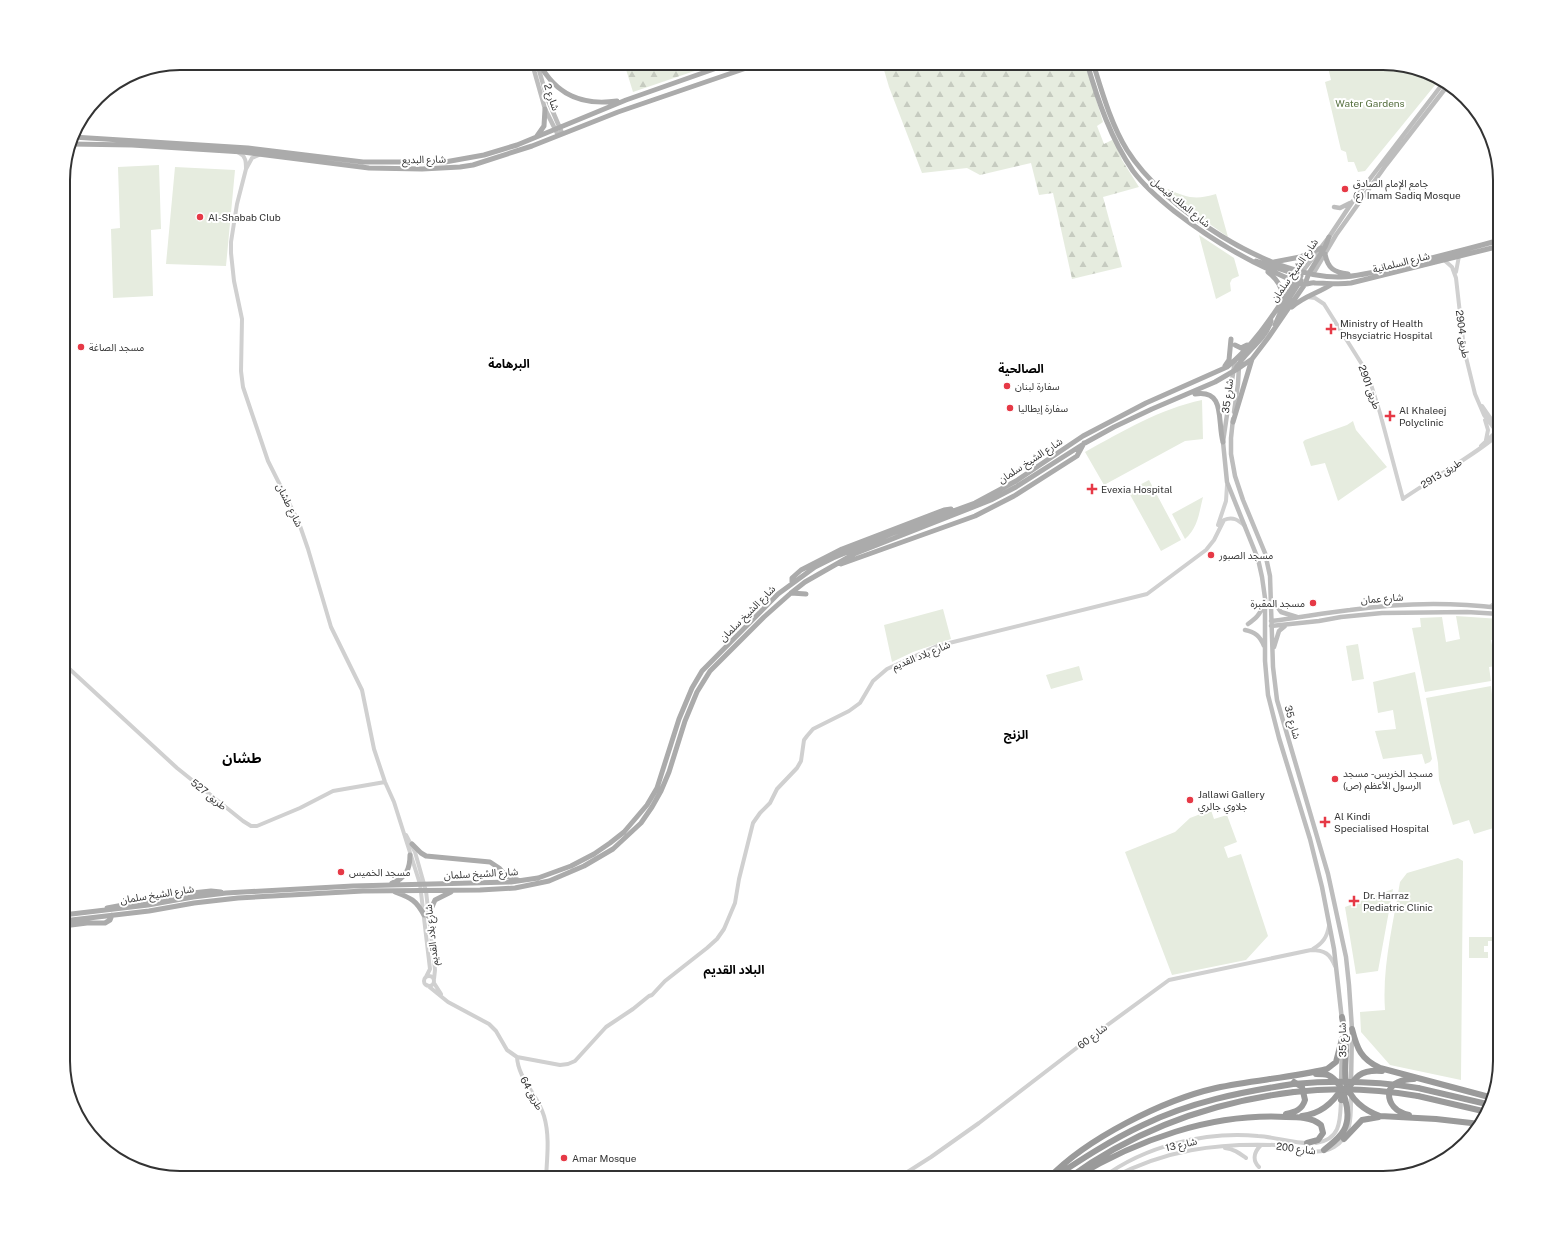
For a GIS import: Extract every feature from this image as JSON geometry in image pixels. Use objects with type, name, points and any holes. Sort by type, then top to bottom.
[{"type":"highway","points":[[1342,1017],[1349,1086],[1359,1104],[1371,1113],[1389,1117]]},
{"type":"highway","points":[[1352,1029],[1358,1049],[1367,1061],[1380,1068],[1487,1096]]},
{"type":"highway","points":[[1057,1171],[1072,1158],[1105,1136],[1162,1106],[1214,1088],[1327,1069],[1333,1066],[1338,1057],[1342,1039]]},
{"type":"highway","points":[[1349,1086],[1352,1069]]},
{"type":"highway","points":[[1293,1117],[1307,1116],[1318,1112],[1342,1095],[1362,1072],[1369,1070],[1392,1071]]},
{"type":"highway","points":[[1295,1075],[1327,1075],[1334,1080],[1347,1106],[1344,1130],[1339,1137],[1324,1150]]},
{"type":"highway","points":[[1266,1079],[1282,1079],[1296,1082],[1302,1087],[1304,1095],[1305,1100],[1303,1105],[1296,1112],[1274,1116]]},
{"type":"highway","points":[[1422,1118],[1403,1114],[1396,1110],[1390,1102],[1389,1091],[1394,1084],[1404,1080],[1414,1079],[1436,1083]]},
{"type":"highway","points":[[1064,1171],[1111,1142],[1143,1125],[1170,1114],[1228,1096],[1293,1084],[1366,1082],[1418,1088],[1485,1104]]},
{"type":"highway","points":[[1080,1171],[1113,1149],[1170,1122],[1196,1113],[1267,1096],[1294,1092],[1345,1089],[1394,1092],[1481,1111]]},
{"type":"highway","points":[[1087,1171],[1119,1154],[1167,1135],[1219,1121],[1244,1117],[1274,1116],[1313,1120],[1321,1125],[1323,1133],[1318,1140],[1308,1143]]},
{"type":"highway","points":[[1344,1139],[1362,1120],[1373,1118],[1422,1118],[1473,1123]]},
{"type":"main road","name":"شارع 2","points":[[534,70],[546,109],[560,134]]},
{"type":"main road","name":"شارع 2","points":[[540,70],[557,128]]},
{"type":"main road","points":[[543,70],[552,83],[570,96],[594,103],[626,100]]},
{"type":"main road","name":"شارع البديع","points":[[78,137],[248,148],[353,162],[434,162],[455,160],[499,150],[536,137],[626,100],[711,70]]},
{"type":"main road","name":"شارع البديع","points":[[76,144],[132,145],[261,154],[358,168],[449,168],[473,164],[532,146],[618,112],[741,70]]},
{"type":"main road","name":"شارع الملك فيصل","points":[[1089,70],[1103,112],[1118,145],[1134,172],[1156,197],[1214,240],[1246,258],[1263,267],[1304,278]]},
{"type":"main road","name":"شارع الملك فيصل","points":[[1095,70],[1104,98],[1122,141],[1150,180],[1194,217],[1229,241],[1304,278]]},
{"type":"main road","name":"شارع الشيخ سلمان","points":[[70,914],[226,893],[323,887],[493,883],[526,880],[559,871],[594,854],[615,839],[637,818],[647,805],[656,788],[676,726],[692,688],[702,672],[755,616],[792,583],[792,578],[801,570],[946,510],[956,510],[975,503],[1016,482],[1083,436],[1146,403],[1252,359],[1301,290],[1304,278],[1320,248],[1353,201],[1440,87]]},
{"type":"main road","name":"شارع الشيخ سلمان","points":[[70,920],[224,899],[363,891],[455,891],[515,888],[549,881],[573,872],[598,859],[628,836],[652,807],[670,772],[685,721],[698,692],[710,671],[764,617],[805,582],[854,554],[973,508],[1016,487],[1085,443],[1120,424],[1215,382],[1237,364],[1272,318],[1283,300],[1326,254],[1336,235],[1386,165],[1445,89]]},
{"type":"main road","points":[[536,137],[544,126],[546,109]]},
{"type":"main road","points":[[1334,207],[1340,208],[1353,201]]},
{"type":"main road","points":[[1274,328],[1277,318],[1325,247],[1329,237]]},
{"type":"main road","name":"شارع السلمانية","points":[[1304,278],[1364,274],[1493,242]]},
{"type":"main road","points":[[1271,262],[1300,257],[1320,248]]},
{"type":"main road","name":"شارع السلمانية","points":[[1304,278],[1314,282],[1332,284],[1360,281],[1493,248]]},
{"type":"main road","points":[[1326,254],[1327,262],[1331,268],[1343,274],[1353,275]]},
{"type":"main road","points":[[1246,258],[1304,278],[1346,281],[1357,279],[1364,274]]},
{"type":"main road","points":[[1263,267],[1274,277],[1282,288],[1283,300]]},
{"type":"main road","points":[[1286,312],[1305,298],[1322,291],[1332,284]]},
{"type":"main road","points":[[1237,364],[1266,333],[1272,318]]},
{"type":"main road","points":[[1235,345],[1243,348],[1259,335]]},
{"type":"main road","points":[[1220,371],[1226,366],[1229,360],[1231,339]]},
{"type":"main road","points":[[1233,422],[1252,359]]},
{"type":"main road","name":"شارع 35","points":[[1237,364],[1238,384],[1231,438],[1231,454],[1235,476],[1243,500],[1265,553],[1270,576],[1275,683],[1281,716],[1333,893],[1346,957],[1352,1029],[1352,1069]]},
{"type":"main road","name":"شارع 35","points":[[1237,364],[1226,412],[1222,442],[1228,482],[1258,559],[1265,598],[1264,647],[1266,680],[1271,708],[1312,847],[1330,920],[1342,1017],[1342,1095]]},
{"type":"main road","points":[[1184,396],[1205,393],[1213,396],[1218,406],[1222,442]]},
{"type":"main road","points":[[834,566],[852,561],[975,516],[1014,496],[1075,457],[1080,453],[1085,443]]},
{"type":"main road","points":[[973,508],[975,516]]},
{"type":"main road","points":[[791,593],[806,594]]},
{"type":"main road","points":[[755,616],[756,604],[765,602],[778,594]]},
{"type":"main road","points":[[1248,624],[1262,611],[1265,598]]},
{"type":"main road","points":[[1271,599],[1281,612],[1299,618]]},
{"type":"main road","name":"شارع عمان","points":[[1272,624],[1350,610],[1390,606],[1429,605],[1493,607]]},
{"type":"main road","name":"شارع عمان","points":[[1265,624],[1290,624],[1362,614],[1401,612],[1493,614]]},
{"type":"main road","points":[[1273,652],[1279,631],[1290,624]]},
{"type":"main road","points":[[1245,630],[1255,633],[1260,638],[1264,647]]},
{"type":"main road","points":[[412,844],[426,856],[490,862],[510,878],[526,880]]},
{"type":"main road","points":[[384,885],[399,880],[404,876],[410,864],[410,855]]},
{"type":"main road","points":[[391,891],[409,897],[416,902],[426,916],[435,900],[455,891]]},
{"type":"main road","points":[[70,925],[83,923],[105,923],[110,920],[112,915]]},
{"type":"street","points":[[234,152],[240,153],[244,156],[246,169]]},
{"type":"street","points":[[246,169],[253,157],[261,154]]},
{"type":"street","name":"شارع طشان","points":[[246,169],[234,221],[231,253],[234,281],[242,319],[241,371],[243,388],[268,461],[299,523],[331,627],[362,690],[373,745],[392,795],[410,855],[422,884]]},
{"type":"street","name":"طريق 2904","points":[[1459,256],[1456,268],[1456,278],[1464,349],[1477,401],[1484,415],[1493,426]]},
{"type":"street","name":"طريق 2904","points":[[1444,260],[1452,267],[1456,278]]},
{"type":"street","name":"طريق 2901","points":[[1305,298],[1315,298],[1324,304],[1364,367],[1380,413],[1403,499]]},
{"type":"street","name":"طريق 2904","points":[[1474,390],[1481,405],[1493,424]]},
{"type":"street","points":[[1484,415],[1488,430],[1486,441]]},
{"type":"street","name":"طريق 2913","points":[[1479,448],[1493,437]]},
{"type":"street","name":"طريق 2913","points":[[1403,499],[1493,438]]},
{"type":"street","name":"شارع بلاد القديم","points":[[1212,542],[1224,508],[1228,482]]},
{"type":"street","name":"شارع بلاد القديم","points":[[517,1057],[558,1065],[571,1063],[579,1058],[592,1041],[606,1027],[631,1011],[649,996],[661,983],[712,944],[726,926],[735,902],[739,878],[753,823],[770,803],[777,789],[797,768],[806,737],[814,729],[849,712],[860,703],[873,681],[882,673],[937,646],[1147,594],[1181,567],[1199,555],[1212,542],[1222,522],[1228,518],[1238,520],[1246,527]]},
{"type":"street","name":"طريق 527","points":[[70,669],[177,768],[251,826],[260,825],[282,816],[333,791],[386,782]]},
{"type":"street","name":"شارع طشان","points":[[404,831],[412,844],[423,891]]},
{"type":"street","name":"شارع بلاد القديم","points":[[423,891],[430,969],[426,977]]},
{"type":"street","name":"شارع بلاد القديم","points":[[426,916],[435,970],[434,981]]},
{"type":"street","points":[[1311,950],[1323,942],[1327,934],[1330,920]]},
{"type":"street","points":[[1311,950],[1324,951],[1328,954],[1332,958],[1336,969]]},
{"type":"street","name":"شارع 60","points":[[909,1171],[973,1127],[1169,980],[1311,950]]},
{"type":"street","points":[[448,1002],[439,992],[431,976],[426,977],[424,982],[448,1002],[489,1024],[496,1031],[507,1050],[517,1057]]},
{"type":"street","points":[[427,985],[431,985],[434,981]]},
{"type":"street","name":"طريق 64","points":[[517,1057],[517,1062],[522,1076],[535,1096],[544,1115],[548,1142],[546,1171]]},
{"type":"street","points":[[1344,1139],[1350,1124],[1349,1086]]},
{"type":"street","name":"شارع 200","points":[[1266,1137],[1308,1143],[1326,1139],[1337,1131],[1340,1124],[1342,1095]]},
{"type":"street","name":"شارع 13","points":[[1113,1171],[1144,1154],[1189,1141],[1215,1137],[1266,1137]]},
{"type":"street","name":"شارع 200","points":[[1244,1145],[1276,1145],[1313,1151],[1333,1148],[1344,1139]]},
{"type":"street","name":"شارع 13","points":[[1126,1171],[1149,1160],[1183,1151],[1200,1148],[1244,1145]]},
{"type":"street","points":[[1259,1167],[1256,1164],[1254,1156],[1261,1145]]},
{"type":"street","points":[[1183,1151],[1187,1153],[1230,1149],[1237,1151],[1246,1158]]},
{"type":"green space","points":[[626,70],[697,70],[633,92]]},
{"type":"green space","points":[[884,70],[1087,70],[1103,122],[1097,126],[1104,144],[1114,139],[1122,160],[1139,187],[1103,197],[1122,267],[1072,279],[1053,193],[1039,195],[1031,163],[980,175],[967,168],[922,173],[889,87]]},
{"type":"green space","name":"Water Gardens","points":[[1329,70],[1383,70],[1404,72],[1425,78],[1436,84],[1365,171],[1358,172],[1354,162],[1348,162],[1346,152],[1341,150],[1325,82],[1331,80]]},
{"type":"green space","points":[[159,165],[161,229],[151,230],[153,296],[113,298],[111,229],[120,228],[118,167]]},
{"type":"green space","name":"Al-Shabab Club","points":[[175,167],[235,170],[226,266],[166,264]]},
{"type":"green space","points":[[1168,189],[1192,197],[1203,197],[1216,194],[1228,237],[1174,199],[1166,192]]},
{"type":"green space","points":[[1199,235],[1234,258],[1239,276],[1232,279],[1230,283],[1231,291],[1216,299]]},
{"type":"green space","points":[[1202,400],[1203,439],[1185,441],[1104,485],[1085,452],[1157,415],[1186,404]]},
{"type":"green space","points":[[1353,421],[1356,430],[1387,467],[1338,501],[1325,463],[1311,466],[1303,442],[1347,425]]},
{"type":"green space","points":[[1149,480],[1181,540],[1161,551],[1128,491]]},
{"type":"green space","points":[[1203,497],[1193,530],[1185,539],[1172,514]]},
{"type":"green space","points":[[943,609],[951,639],[913,652],[892,662],[884,625]]},
{"type":"green space","points":[[1456,616],[1493,619],[1493,640],[1491,640],[1493,650],[1493,666],[1489,667],[1491,681],[1425,692],[1412,628],[1421,627],[1420,618],[1442,617],[1446,642],[1460,639]]},
{"type":"green space","points":[[1358,644],[1364,679],[1352,681],[1346,646]]},
{"type":"green space","points":[[1079,666],[1083,680],[1051,689],[1046,675]]},
{"type":"green space","points":[[1415,672],[1432,759],[1430,762],[1425,764],[1422,754],[1383,759],[1375,731],[1396,729],[1393,710],[1378,713],[1373,682]]},
{"type":"green space","points":[[1491,686],[1493,703],[1493,828],[1474,834],[1469,820],[1453,825],[1439,780],[1438,763],[1426,698]]},
{"type":"green space","points":[[1211,810],[1214,819],[1227,815],[1237,842],[1224,847],[1228,858],[1241,854],[1268,936],[1246,960],[1172,975],[1125,852],[1175,832],[1190,818]]},
{"type":"green space","points":[[1458,858],[1463,861],[1461,1080],[1390,1065],[1361,1032],[1360,1012],[1385,1010],[1385,978],[1391,930],[1400,882],[1407,873]]},
{"type":"green space","points":[[1393,889],[1378,971],[1356,974],[1345,907]]},
{"type":"green space","points":[[1469,937],[1493,937],[1493,941],[1488,941],[1488,946],[1484,946],[1484,952],[1488,952],[1488,958],[1469,958]]},
{"type":"place","name":"جامع الإمام الصادق (ع) Imam Sadiq Mosque","points":[[1345,189]]},
{"type":"place","name":"Al-Shabab Club","points":[[200,217]]},
{"type":"place","name":"Ministry of Health Phsyciatric Hospital","points":[[1331,329]]},
{"type":"place","name":"مسجد الصاغة","points":[[81,347]]},
{"type":"place","name":"سفارة لبنان","points":[[1007,386]]},
{"type":"place","name":"سفارة إيطاليا","points":[[1010,408]]},
{"type":"place","name":"Al Khaleej Polyclinic","points":[[1390,416]]},
{"type":"place","name":"Evexia Hospital","points":[[1092,489]]},
{"type":"place","name":"مسجد الصبور","points":[[1211,555]]},
{"type":"place","name":"مسجد المقبرة","points":[[1313,603]]},
{"type":"place","name":"مسجد الخريس - مسجد الرسول الأعظم (ص)","points":[[1335,779]]},
{"type":"place","name":"Jallawi Gallery جلاوي جالري","points":[[1190,800]]},
{"type":"place","name":"Al Kindi Specialised Hospital","points":[[1325,822]]},
{"type":"place","name":"مسجد الخميس","points":[[341,872]]},
{"type":"place","name":"Dr. Harraz Pediatric Clinic","points":[[1354,901]]},
{"type":"place","name":"Amar Mosque","points":[[564,1158]]},
{"type":"district","name":"البرهامة","points":[[509,364]]},
{"type":"district","name":"الصالحية","points":[[1021,369]]},
{"type":"district","name":"الزنج","points":[[1016,735]]},
{"type":"district","name":"طشان","points":[[242,758]]},
{"type":"district","name":"البلاد القديم","points":[[734,970]]}]
